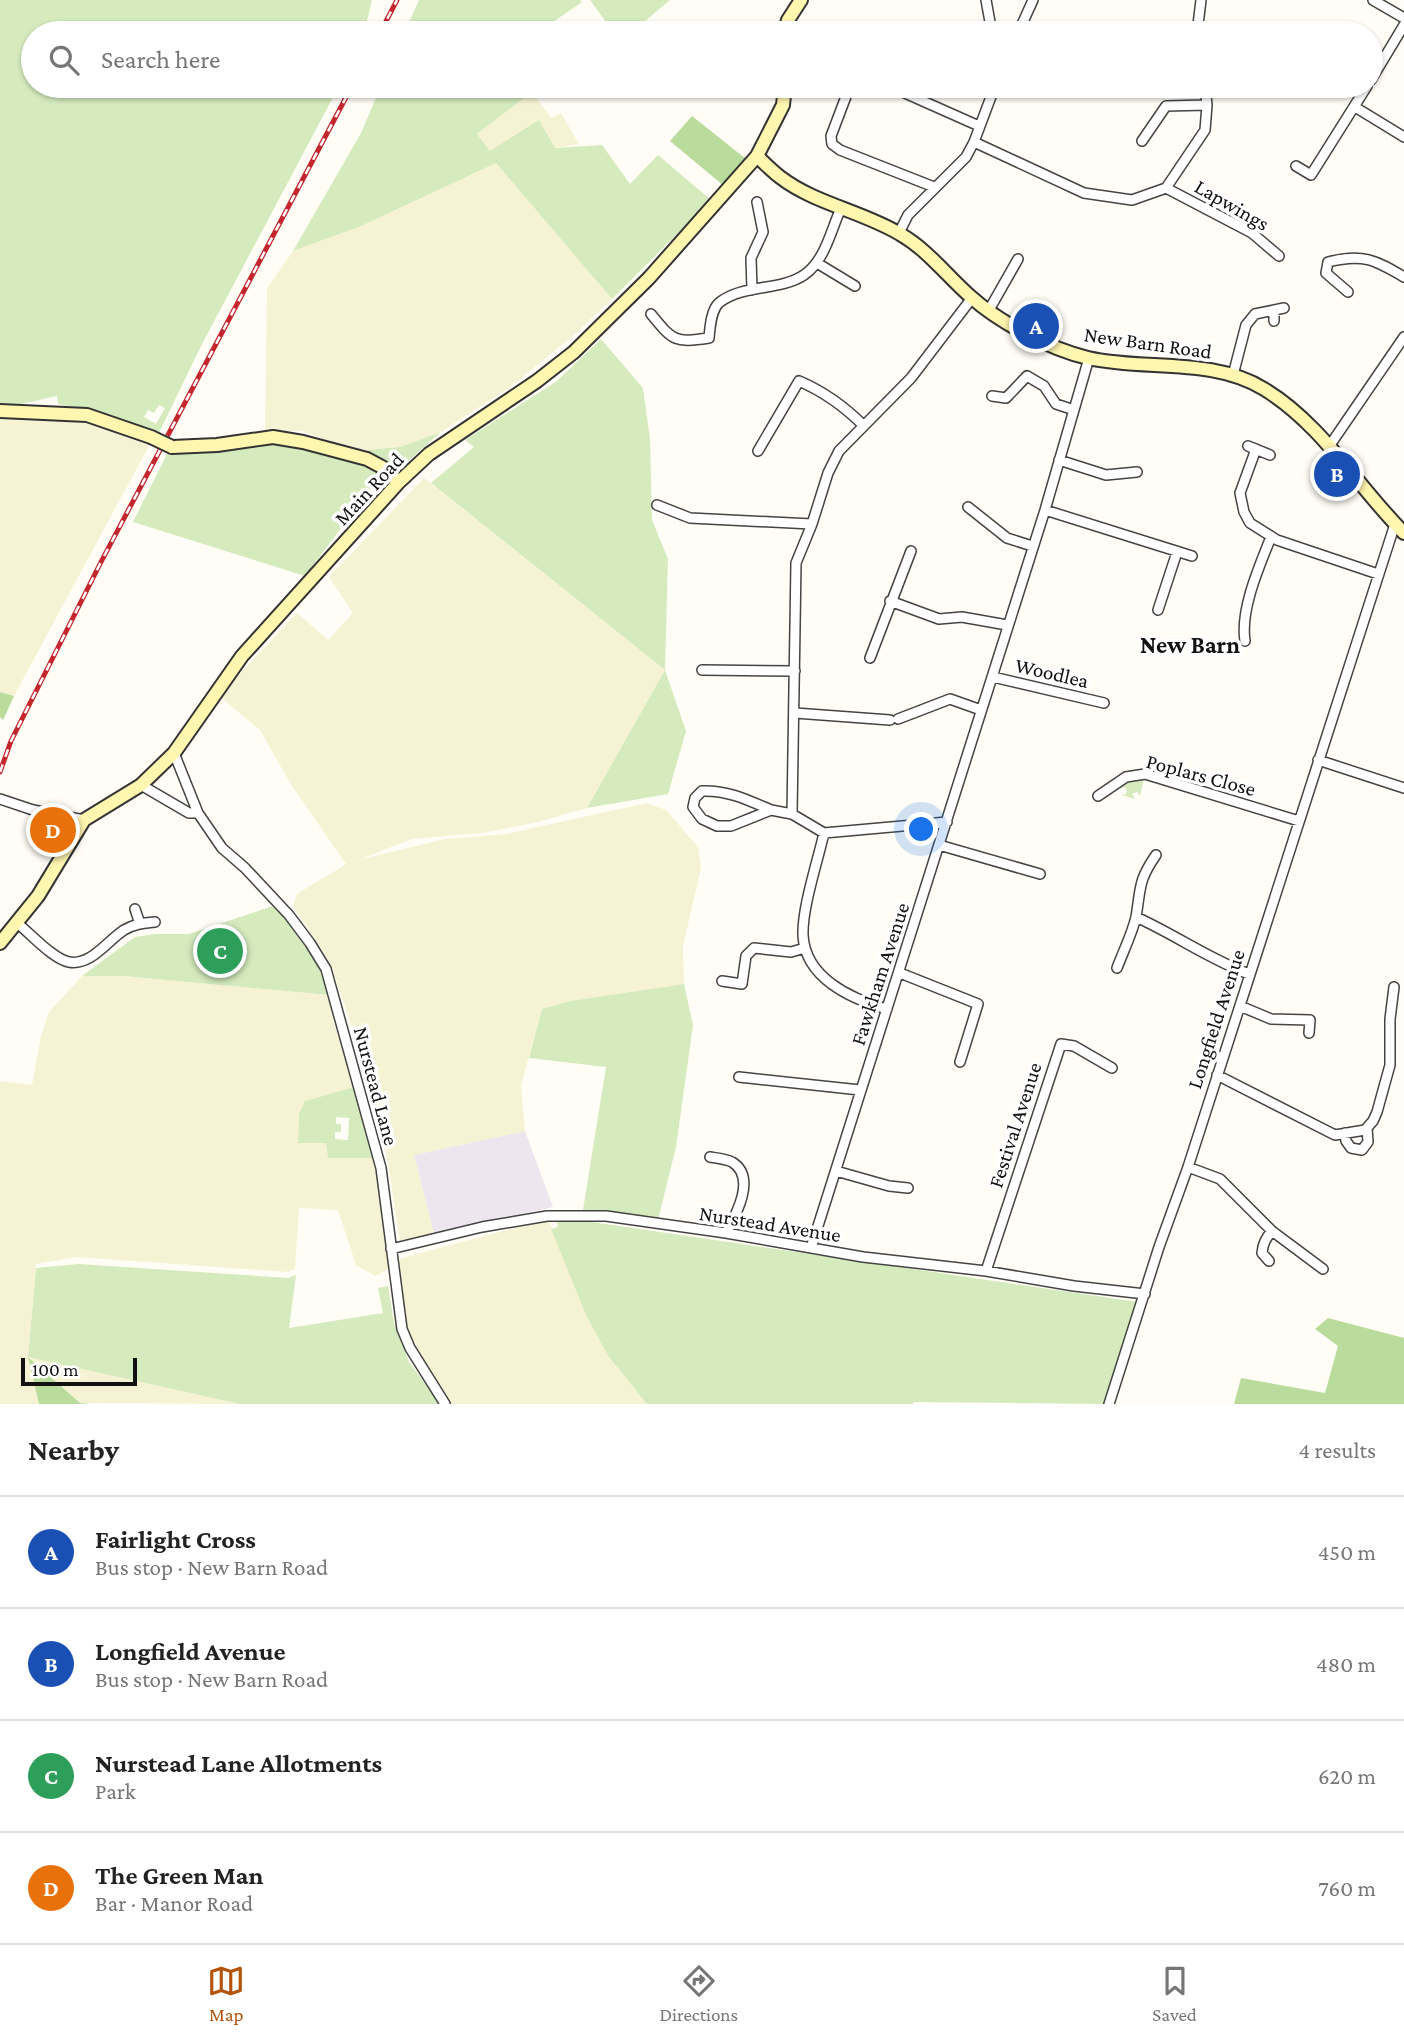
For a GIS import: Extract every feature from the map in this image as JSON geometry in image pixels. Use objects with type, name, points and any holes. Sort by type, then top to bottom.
[{"type":"main road","points":[[788,21],[801,0]]},
{"type":"main road","name":"Main Road","points":[[0,943],[45,884],[84,820],[141,785],[174,753],[242,656],[398,482],[429,454],[537,381],[574,352],[649,278],[757,156],[783,105],[784,98]]},
{"type":"main road","name":"New Barn Road","points":[[757,156],[781,178],[899,233],[917,245],[972,298],[1014,327],[1065,351],[1089,358],[1233,375],[1263,388],[1301,415],[1399,529]]},
{"type":"main road","points":[[0,411],[87,415],[172,447],[217,445],[273,437],[293,440],[367,458],[398,482]]},
{"type":"street","points":[[986,0],[990,21]]},
{"type":"street","points":[[1023,21],[1033,0]]},
{"type":"street","points":[[1198,21],[1201,0]]},
{"type":"street","points":[[1373,0],[1404,18]]},
{"type":"street","points":[[1383,60],[1404,25]]},
{"type":"street","points":[[845,98],[831,136],[832,144],[840,150],[934,187]]},
{"type":"street","points":[[916,98],[979,126]]},
{"type":"street","points":[[899,233],[908,215],[966,157],[990,98]]},
{"type":"street","points":[[974,142],[1084,192],[1132,200],[1166,188],[1205,130],[1207,98]]},
{"type":"street","points":[[1296,166],[1311,175],[1360,98]]},
{"type":"street","points":[[1142,141],[1166,106],[1208,105]]},
{"type":"street","points":[[1354,107],[1404,137]]},
{"type":"street","name":"Lapwings","points":[[1166,188],[1252,233],[1279,256]]},
{"type":"street","points":[[752,290],[751,258],[763,232],[757,202]]},
{"type":"street","points":[[651,314],[670,336],[689,341],[709,338],[713,313],[719,302],[752,290],[787,283],[804,275],[817,263],[841,208]]},
{"type":"street","points":[[989,310],[1018,259]]},
{"type":"street","points":[[1348,292],[1326,273],[1328,262],[1374,260],[1404,276]]},
{"type":"street","points":[[817,263],[855,286]]},
{"type":"street","points":[[792,814],[795,570],[828,473],[839,451],[911,378],[972,298]]},
{"type":"street","points":[[1233,375],[1246,325],[1255,314],[1279,309],[1274,321]]},
{"type":"street","points":[[1328,448],[1404,337]]},
{"type":"street","name":"Fawkham Avenue","points":[[811,1248],[993,677],[1089,358]]},
{"type":"street","points":[[992,396],[1006,398],[1027,376],[1044,386],[1056,404],[1074,410]]},
{"type":"street","points":[[758,451],[799,380],[840,402],[864,426]]},
{"type":"street","points":[[1270,455],[1252,447],[1240,491],[1241,503],[1248,520],[1271,537],[1378,574]]},
{"type":"street","points":[[1059,460],[1106,475],[1137,472]]},
{"type":"street","points":[[657,505],[690,518],[812,524]]},
{"type":"street","points":[[968,507],[1007,538],[1032,546]]},
{"type":"street","points":[[1045,510],[1192,556]]},
{"type":"street","name":"Longfield Avenue","points":[[1109,1404],[1378,574],[1399,529]]},
{"type":"street","points":[[1245,642],[1244,631],[1251,595],[1271,537]]},
{"type":"street","points":[[870,658],[911,551]]},
{"type":"street","points":[[1158,610],[1177,552]]},
{"type":"street","points":[[890,601],[939,619],[962,617],[1007,625]]},
{"type":"street","points":[[702,670],[795,671]]},
{"type":"street","name":"Woodlea","points":[[993,677],[1104,703]]},
{"type":"street","points":[[795,713],[894,719],[950,699],[981,710]]},
{"type":"street","name":"Nurstead Lane","points":[[174,753],[198,813],[222,848],[245,868],[289,915],[326,969],[381,1168],[402,1329],[410,1348],[445,1404]]},
{"type":"street","points":[[1318,760],[1404,788]]},
{"type":"street","name":"Poplars Close","points":[[1098,796],[1126,777],[1145,774],[1299,821]]},
{"type":"street","points":[[141,785],[189,813],[198,813]]},
{"type":"street","points":[[771,810],[731,826],[717,826],[702,819],[692,807],[695,798],[702,791],[717,790],[733,793],[771,810],[792,814],[824,833],[947,822]]},
{"type":"street","points":[[0,799],[33,810],[84,820]]},
{"type":"street","points":[[824,833],[804,920],[805,948],[811,962],[831,983],[855,999],[887,1009]]},
{"type":"street","points":[[939,845],[1040,874]]},
{"type":"street","points":[[1117,968],[1136,917],[1138,891],[1156,855]]},
{"type":"street","points":[[135,909],[140,924]]},
{"type":"street","points":[[1136,917],[1172,933],[1212,958],[1249,974]]},
{"type":"street","points":[[17,923],[52,953],[68,962],[89,959],[123,931],[140,924],[155,922]]},
{"type":"street","points":[[722,981],[746,984],[746,956],[751,950],[758,948],[791,952],[805,948]]},
{"type":"street","points":[[900,972],[978,1004],[960,1062]]},
{"type":"street","points":[[1217,1075],[1329,1133],[1358,1133],[1367,1128],[1377,1112],[1390,1065],[1390,1019],[1394,987]]},
{"type":"street","points":[[1240,1006],[1271,1019],[1310,1020],[1309,1033]]},
{"type":"street","name":"Festival Avenue","points":[[986,1271],[1061,1044],[1074,1046],[1112,1068]]},
{"type":"street","points":[[739,1077],[860,1090]]},
{"type":"street","points":[[1345,1133],[1351,1148],[1362,1150],[1368,1142],[1367,1128]]},
{"type":"street","points":[[710,1157],[732,1162],[740,1171],[744,1184],[737,1212],[726,1233]]},
{"type":"street","points":[[1188,1167],[1220,1179],[1272,1231],[1323,1269]]},
{"type":"street","points":[[836,1171],[889,1186],[908,1188]]},
{"type":"street","name":"Nurstead Avenue","points":[[391,1249],[482,1227],[559,1215],[606,1216],[811,1248],[1145,1294]]},
{"type":"street","points":[[1269,1261],[1259,1254],[1272,1231]]},
{"type":"shaded area","points":[[524,98],[536,98],[551,118],[561,113],[579,144],[555,148],[490,151],[477,134]]},
{"type":"shaded area","points":[[496,163],[612,299],[575,334],[510,387],[441,432],[400,447],[367,450],[341,445],[301,431],[265,431],[267,288],[293,251],[361,226]]},
{"type":"shaded area","points":[[0,415],[91,420],[151,442],[14,696],[0,692]]},
{"type":"shaded area","points":[[424,478],[665,670],[587,808],[538,822],[483,833],[412,839],[358,860],[445,839],[506,834],[647,803],[666,810],[698,847],[701,868],[683,946],[684,984],[570,1001],[542,1009],[521,1085],[525,1131],[414,1155],[435,1238],[401,1247],[387,1157],[367,1071],[330,962],[293,906],[297,894],[346,864],[290,783],[260,730],[219,696],[297,613],[328,640],[353,613],[329,577]]},
{"type":"shaded area","points":[[82,976],[123,976],[329,995],[332,1016],[354,1087],[305,1101],[298,1143],[327,1143],[328,1158],[373,1158],[383,1200],[389,1269],[375,1276],[356,1265],[338,1210],[299,1208],[295,1269],[287,1272],[76,1257],[36,1264],[28,1357],[240,1404],[80,1403],[29,1358],[39,1404],[0,1404],[0,1081],[32,1085],[41,1036],[49,1012]]},
{"type":"shaded area","points":[[525,1131],[553,1207],[434,1235],[414,1155]]},
{"type":"shaded area","points":[[548,1219],[609,1357],[647,1404],[449,1404],[405,1331],[398,1259]]},
{"type":"green space","points":[[0,0],[372,0],[367,21],[21,21],[21,98],[333,98],[201,346],[157,437],[93,411],[58,404],[57,396],[21,404],[0,405]],"holes":[[[159,405],[165,408],[156,424],[144,417],[148,410],[154,413]]]},
{"type":"green space","points":[[419,0],[582,2],[554,21],[409,21]]},
{"type":"green space","points":[[590,0],[670,0],[645,21],[605,21]]},
{"type":"green space","points":[[376,98],[524,98],[477,134],[490,151],[539,120],[555,148],[602,145],[630,184],[658,155],[711,200],[612,299],[496,163],[361,226],[293,251],[361,133]]},
{"type":"green space","points":[[692,116],[746,159],[724,186],[670,141]]},
{"type":"green space","points":[[601,339],[643,388],[650,439],[652,520],[668,559],[665,670],[431,483],[474,447],[465,440],[557,381]]},
{"type":"green space","points":[[441,432],[399,469],[367,450],[400,447]]},
{"type":"green space","points":[[273,442],[364,466],[381,475],[305,576],[133,522],[169,450]]},
{"type":"green space","points":[[665,670],[686,731],[668,794],[587,808]]},
{"type":"green space","points":[[0,692],[14,696],[3,720],[0,717]]},
{"type":"green space","points":[[1144,778],[1140,796],[1137,792],[1132,794],[1135,799],[1122,795],[1126,794],[1127,790],[1124,787],[1120,789],[1120,784],[1128,779]]},
{"type":"green space","points":[[273,906],[292,925],[307,946],[329,995],[123,976],[82,976],[135,937],[189,934]]},
{"type":"green space","points":[[684,984],[693,1025],[676,1147],[658,1220],[583,1210],[606,1067],[529,1058],[542,1009],[570,1001]]},
{"type":"green space","points":[[354,1087],[373,1158],[328,1158],[326,1143],[298,1143],[299,1114],[305,1101]],"holes":[[[336,1117],[349,1118],[348,1140],[335,1139],[335,1132],[341,1132],[341,1124],[336,1124]]]},
{"type":"green space","points":[[556,1219],[585,1221],[1138,1302],[1105,1404],[647,1404],[609,1357],[587,1317],[551,1229],[558,1227]]},
{"type":"green space","points":[[79,1264],[288,1278],[296,1275],[289,1328],[383,1313],[378,1288],[388,1286],[394,1323],[409,1362],[440,1404],[240,1404],[28,1357],[36,1268]]},
{"type":"green space","points":[[1328,1318],[1404,1338],[1404,1404],[1234,1404],[1241,1378],[1325,1393],[1338,1346],[1315,1329]]},
{"type":"green space","points":[[28,1357],[80,1403],[91,1404],[39,1404]]},
{"type":"railway","points":[[386,21],[397,0]]},
{"type":"railway","points":[[0,772],[11,741],[101,562],[346,98]]},
{"type":"place","name":"Fairlight Cross","points":[[1036,326]]},
{"type":"place","name":"Longfield Avenue","points":[[1337,474]]},
{"type":"place","name":"The Green Man","points":[[53,830]]},
{"type":"place","name":"Nurstead Lane Allotments","points":[[220,951]]},
{"type":"district","name":"New Barn","points":[[1190,644]]}]
